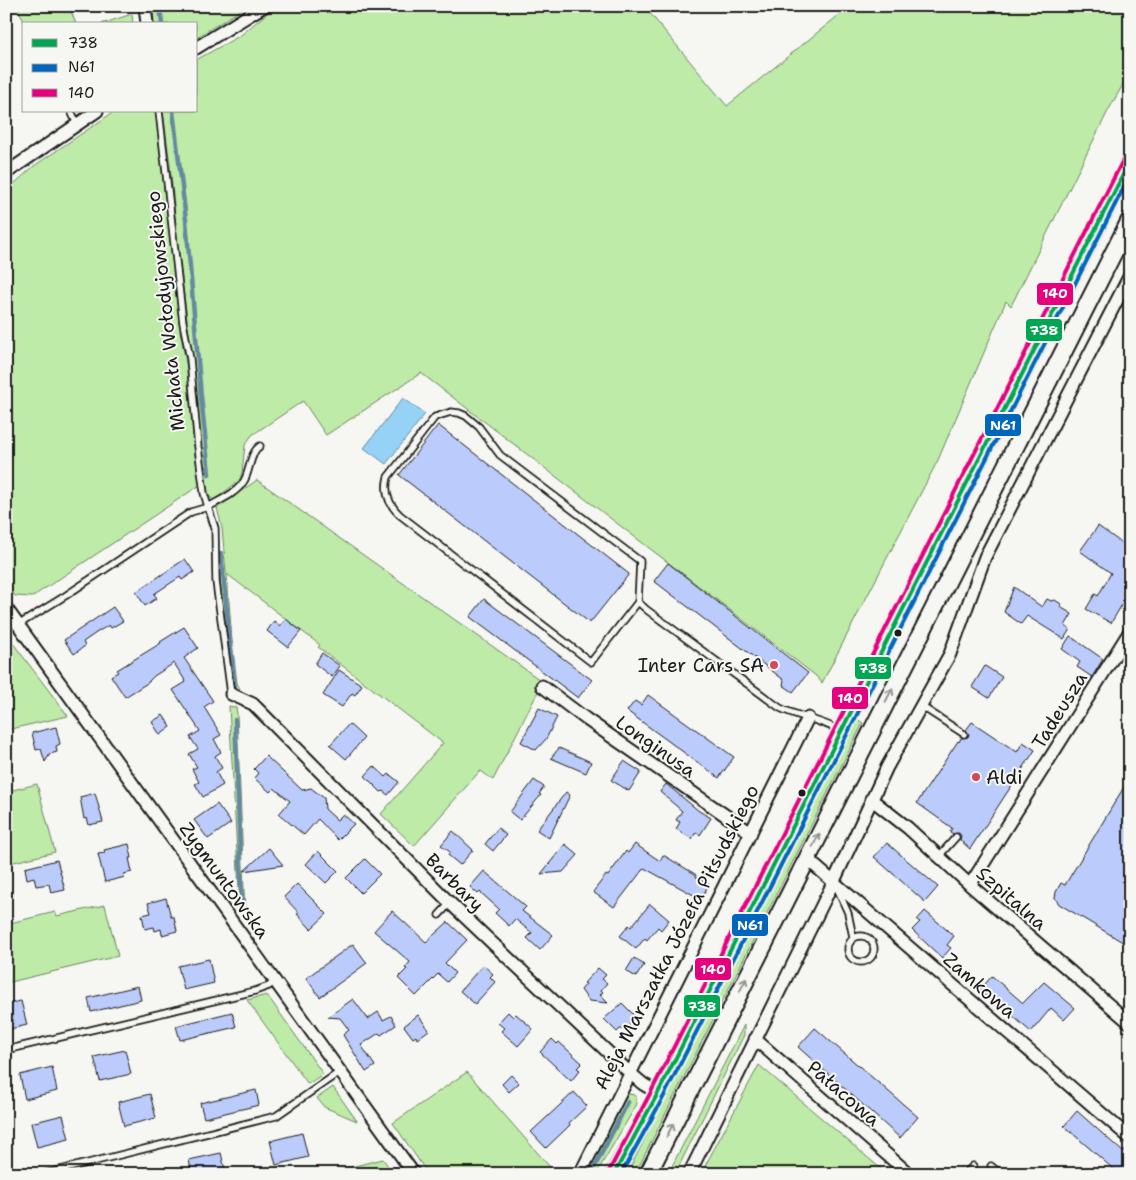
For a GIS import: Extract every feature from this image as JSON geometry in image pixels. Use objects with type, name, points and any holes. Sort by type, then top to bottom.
[{"type":"main road","points":[[614,1174],[658,1093],[1130,161]]},
{"type":"main road","points":[[648,1174],[1130,220]]},
{"type":"street","points":[[145,6],[147,22]]},
{"type":"street","points":[[198,47],[264,6]]},
{"type":"street","points":[[6,173],[95,112]]},
{"type":"street","points":[[689,1174],[834,881],[886,767],[950,654],[985,557],[1130,275]]},
{"type":"street","name":"Zygmuntowska","points":[[6,608],[414,1174]]},
{"type":"street","name":"Tadeusza","points":[[970,885],[1130,630]]},
{"type":"street","name":"Longinusa","points":[[542,686],[586,719],[750,833]]},
{"type":"street","name":"Barbary","points":[[231,694],[253,704],[450,903],[642,1084],[658,1093]]},
{"type":"street","name":"Aleja Marszałka Józefa Piłsudskiego","points":[[580,1174],[808,718]]},
{"type":"street","name":"Szpitalna","points":[[871,799],[908,828],[970,885],[1130,1023]]},
{"type":"street","name":"Zamkowa","points":[[807,859],[1130,1138]]},
{"type":"street","name":"Pałacowa","points":[[755,1039],[909,1174]]},
{"type":"lane","points":[[71,112],[77,124]]},
{"type":"lane","name":"Michała Wołodyjowskiego","points":[[159,112],[183,323],[190,359],[198,447],[208,507],[212,513],[216,528],[216,582],[231,694]]},
{"type":"lane","points":[[451,412],[466,416],[479,427],[500,455],[640,561],[638,602],[592,662],[400,515],[389,500],[388,477],[435,417],[451,412]]},
{"type":"lane","points":[[18,625],[190,512],[208,507],[232,494],[243,483],[253,456],[260,446]]},
{"type":"lane","points":[[638,602],[780,708],[827,724],[841,731]]},
{"type":"lane","points":[[921,706],[964,734]]},
{"type":"lane","points":[[939,856],[956,837]]},
{"type":"lane","points":[[834,881],[848,913],[853,938]]},
{"type":"lane","points":[[439,915],[450,903]]},
{"type":"lane","points":[[862,935],[871,939],[874,952],[865,962],[856,962],[848,952],[848,944],[853,938],[862,935]]},
{"type":"lane","points":[[6,1050],[255,991],[269,986],[276,980]]},
{"type":"lane","points":[[44,1174],[276,1116],[341,1071]]},
{"type":"lane","points":[[965,1174],[973,1166]]},
{"type":"lane","points":[[992,1166],[1001,1174]]},
{"type":"green space","points":[[17,6],[69,6],[75,22],[24,22]]},
{"type":"green space","points":[[153,6],[247,6],[198,37],[198,22],[154,22]]},
{"type":"green space","points":[[281,6],[644,6],[727,106],[850,6],[1130,6],[1130,72],[1108,111],[1011,306],[1006,301],[938,460],[822,683],[816,676],[421,373],[326,435],[303,401],[252,435],[245,445],[242,473],[239,481],[214,500],[208,496],[198,426],[193,365],[163,112],[198,112],[198,59],[241,35],[266,14]]},
{"type":"green space","points":[[132,14],[133,22],[107,22]]},
{"type":"green space","points":[[114,112],[156,112],[180,331],[187,368],[195,455],[200,485],[32,597],[15,596],[6,583],[6,191],[34,166]]},
{"type":"green space","points":[[257,480],[543,682],[493,780],[481,771],[479,772],[414,846],[381,814],[443,743],[227,574],[232,642],[237,683],[240,689],[233,689],[224,625],[220,574],[226,573],[222,528],[217,508]]},
{"type":"green space","points":[[6,634],[68,716],[6,730]]},
{"type":"green space","points":[[229,706],[236,708],[237,714],[245,915],[240,909]]},
{"type":"green space","points":[[857,719],[863,723],[635,1174],[627,1174]]},
{"type":"green space","points":[[6,779],[9,791],[37,784],[55,852],[6,864]]},
{"type":"green space","points":[[105,905],[118,956],[6,983],[6,924],[55,912],[57,916]]},
{"type":"green space","points":[[267,995],[323,1074],[308,1084],[247,1000]]},
{"type":"green space","points":[[744,1025],[744,1035],[675,1174],[668,1174]]},
{"type":"green space","points":[[759,1065],[887,1174],[714,1174],[705,1166]]},
{"type":"green space","points":[[467,1072],[556,1174],[428,1174],[393,1123]]},
{"type":"green space","points":[[333,1087],[357,1121],[324,1107],[317,1098]]},
{"type":"green space","points":[[628,1094],[635,1095],[637,1104],[596,1174],[587,1174]]},
{"type":"green space","points":[[383,1159],[394,1174],[322,1174]]},
{"type":"water","points":[[403,398],[425,414],[386,464],[364,448]]},
{"type":"building","points":[[438,425],[629,574],[590,623],[399,475]]},
{"type":"building","points":[[1098,526],[1130,549],[1130,591],[1111,623],[1086,609],[1095,594],[1098,596],[1111,573],[1080,551]]},
{"type":"building","points":[[185,559],[194,572],[182,580],[180,577],[154,594],[157,598],[145,606],[136,592]]},
{"type":"building","points":[[668,563],[808,673],[793,692],[783,685],[784,680],[654,581]]},
{"type":"building","points":[[1014,587],[1042,607],[1047,599],[1055,600],[1061,604],[1062,608],[1072,614],[1065,626],[1070,629],[1064,639],[1027,616],[1021,624],[1004,612]]},
{"type":"building","points":[[484,599],[592,680],[578,698],[470,617]]},
{"type":"building","points":[[113,607],[123,621],[111,628],[109,625],[96,633],[83,642],[85,646],[74,654],[64,640]]},
{"type":"building","points":[[286,619],[301,631],[288,647],[267,631],[274,621],[280,626]]},
{"type":"building","points":[[184,627],[198,648],[184,658],[213,701],[204,707],[221,735],[214,739],[221,752],[215,756],[222,768],[216,772],[223,785],[203,797],[195,784],[199,782],[192,769],[197,767],[189,754],[198,749],[190,737],[200,731],[173,690],[186,682],[174,663],[125,697],[111,676],[118,672],[117,670]]},
{"type":"building","points":[[1070,636],[1103,659],[1092,677],[1077,667],[1080,662],[1062,649]]},
{"type":"building","points":[[322,653],[340,666],[332,677],[315,664]]},
{"type":"building","points":[[985,666],[1002,677],[989,698],[972,687]]},
{"type":"building","points":[[339,670],[362,685],[355,695],[352,693],[342,707],[323,695]]},
{"type":"building","points":[[648,695],[734,757],[719,778],[627,711],[635,701],[641,705]]},
{"type":"building","points":[[539,708],[557,717],[546,739],[536,750],[521,742]]},
{"type":"building","points":[[163,715],[171,727],[160,735],[152,722]]},
{"type":"building","name":"Aldi","points":[[972,722],[1017,752],[1023,742],[1035,750],[970,849],[960,840],[961,836],[959,833],[953,834],[950,832],[952,828],[917,803],[958,741],[961,738],[968,737],[969,734],[966,730]]},
{"type":"building","points":[[349,724],[364,738],[346,759],[330,745]]},
{"type":"building","points":[[56,727],[60,744],[56,746],[57,752],[50,754],[45,762],[41,749],[36,750],[32,733]]},
{"type":"building","points":[[559,748],[591,762],[586,773],[551,758]]},
{"type":"building","points":[[266,756],[302,790],[311,788],[324,798],[325,809],[337,820],[343,814],[354,824],[338,840],[318,819],[304,835],[279,814],[290,801],[274,788],[270,792],[254,778],[258,773],[254,769]]},
{"type":"building","points":[[624,761],[641,772],[629,791],[611,780]]},
{"type":"building","points":[[374,766],[386,777],[389,774],[399,782],[388,795],[383,791],[381,792],[365,776]]},
{"type":"building","points":[[1130,777],[1130,937],[1126,944],[1059,904],[1055,898],[1061,883],[1065,885]]},
{"type":"building","points":[[534,780],[544,787],[539,794],[541,795],[520,820],[510,812]]},
{"type":"building","points":[[666,784],[699,811],[711,818],[700,835],[696,832],[692,839],[676,829],[680,822],[676,820],[682,811],[660,792]]},
{"type":"building","points":[[566,792],[570,795],[549,838],[537,830]]},
{"type":"building","points":[[95,793],[103,822],[89,825],[87,818],[84,819],[80,797]]},
{"type":"building","points":[[217,804],[231,823],[208,839],[194,820]]},
{"type":"building","points":[[498,828],[506,835],[493,851],[485,844]]},
{"type":"building","points":[[453,831],[473,850],[460,865],[448,855],[450,852],[441,845]]},
{"type":"building","points":[[887,843],[938,887],[925,902],[874,857]]},
{"type":"building","points":[[129,844],[132,872],[124,874],[125,877],[105,882],[98,854],[105,853],[104,850]]},
{"type":"building","points":[[565,844],[578,855],[563,872],[541,874]]},
{"type":"building","points":[[635,844],[660,861],[663,855],[695,874],[698,879],[709,884],[701,899],[644,868],[614,907],[593,892],[606,875],[608,876],[626,851],[628,853]]},
{"type":"building","points":[[269,848],[283,865],[244,871]]},
{"type":"building","points":[[318,851],[338,871],[326,883],[306,864]]},
{"type":"building","points":[[365,859],[380,874],[361,893],[346,878]]},
{"type":"building","points":[[57,860],[65,890],[51,893],[49,884],[36,886],[34,877],[27,879],[25,868]]},
{"type":"building","points":[[484,871],[526,907],[522,911],[553,935],[540,950],[527,938],[532,933],[515,919],[509,926],[495,913],[499,909],[480,892],[478,894],[470,887]]},
{"type":"building","points":[[297,884],[327,914],[311,929],[284,897]]},
{"type":"building","points":[[166,898],[171,917],[174,917],[177,931],[162,935],[161,929],[155,931],[154,927],[145,929],[142,915],[151,913],[148,903]]},
{"type":"building","points":[[650,904],[669,920],[661,930],[658,927],[647,940],[645,938],[636,949],[620,936],[629,925],[631,927]]},
{"type":"building","points":[[392,911],[426,942],[448,922],[467,940],[445,963],[455,973],[447,982],[438,974],[416,996],[398,978],[407,969],[405,968],[410,962],[374,931]]},
{"type":"building","points":[[925,911],[954,936],[947,945],[951,948],[942,958],[912,930],[920,922],[917,920]]},
{"type":"building","points":[[353,944],[367,963],[320,997],[306,978]]},
{"type":"building","points":[[634,958],[644,965],[636,977],[626,971]]},
{"type":"building","points":[[209,959],[214,983],[184,990],[178,966]]},
{"type":"building","points":[[483,965],[493,974],[490,977],[495,982],[475,1004],[460,991]]},
{"type":"building","points":[[598,968],[606,975],[602,979],[607,983],[601,990],[603,992],[600,995],[608,1003],[589,1001],[581,990],[586,984],[584,983]]},
{"type":"building","points":[[992,976],[1023,1003],[1044,982],[1075,1008],[1064,1020],[1051,1008],[1031,1032],[999,1004],[997,1006],[979,991]]},
{"type":"building","points":[[138,986],[141,1000],[91,1012],[88,998]]},
{"type":"building","points":[[353,999],[368,1019],[378,1012],[383,1020],[391,1016],[396,1025],[361,1045],[375,1066],[366,1072],[343,1035],[349,1030],[340,1018],[328,1017]]},
{"type":"building","points":[[21,1001],[27,1025],[6,1030],[6,1004]]},
{"type":"building","points":[[622,1003],[634,1015],[630,1019],[630,1029],[620,1029],[617,1032],[604,1019]]},
{"type":"building","points":[[232,1012],[236,1027],[180,1040],[176,1026]]},
{"type":"building","points":[[508,1012],[513,1017],[516,1014],[533,1029],[518,1046],[501,1031],[504,1028],[498,1023]]},
{"type":"building","points":[[418,1015],[429,1030],[417,1039],[416,1036],[413,1038],[404,1026]]},
{"type":"building","points":[[815,1028],[918,1117],[900,1138],[798,1047]]},
{"type":"building","points":[[552,1039],[557,1044],[559,1042],[582,1063],[577,1068],[580,1070],[571,1081],[540,1052]]},
{"type":"building","points":[[125,1050],[131,1074],[100,1081],[94,1057]]},
{"type":"building","points":[[52,1067],[57,1091],[25,1099],[20,1075]]},
{"type":"building","points":[[511,1075],[519,1083],[509,1092],[502,1084]]},
{"type":"building","points":[[256,1090],[259,1105],[204,1118],[200,1103]]},
{"type":"building","points":[[574,1092],[587,1106],[546,1148],[531,1132]]},
{"type":"building","points":[[150,1094],[156,1118],[124,1126],[118,1102]]},
{"type":"building","points":[[1077,1111],[1123,1152],[1130,1145],[1130,1174],[1119,1174],[1064,1126]]},
{"type":"building","points":[[63,1115],[69,1139],[37,1147],[31,1123]]},
{"type":"building","points":[[302,1133],[308,1157],[276,1165],[270,1141]]},
{"type":"building","points":[[221,1153],[226,1174],[192,1174],[189,1160]]},
{"type":"waterway","points":[[160,6],[162,22]]},
{"type":"waterway","points":[[173,112],[186,220],[209,474]]},
{"type":"waterway","points":[[221,553],[235,689]]},
{"type":"waterway","points":[[235,720],[242,906]]},
{"type":"waterway","points":[[591,1174],[628,1102]]},
{"type":"transit line","name":"140","points":[[609,1171],[652,1090],[1124,158]]},
{"type":"transit line","name":"738","points":[[614,1174],[658,1093],[1130,161]]},
{"type":"transit line","name":"N61","points":[[621,1174],[664,1096],[1130,175]]},
{"type":"place","name":"Inter Cars SA","points":[[774,665]]},
{"type":"place","name":"Aldi","points":[[976,777]]}]
